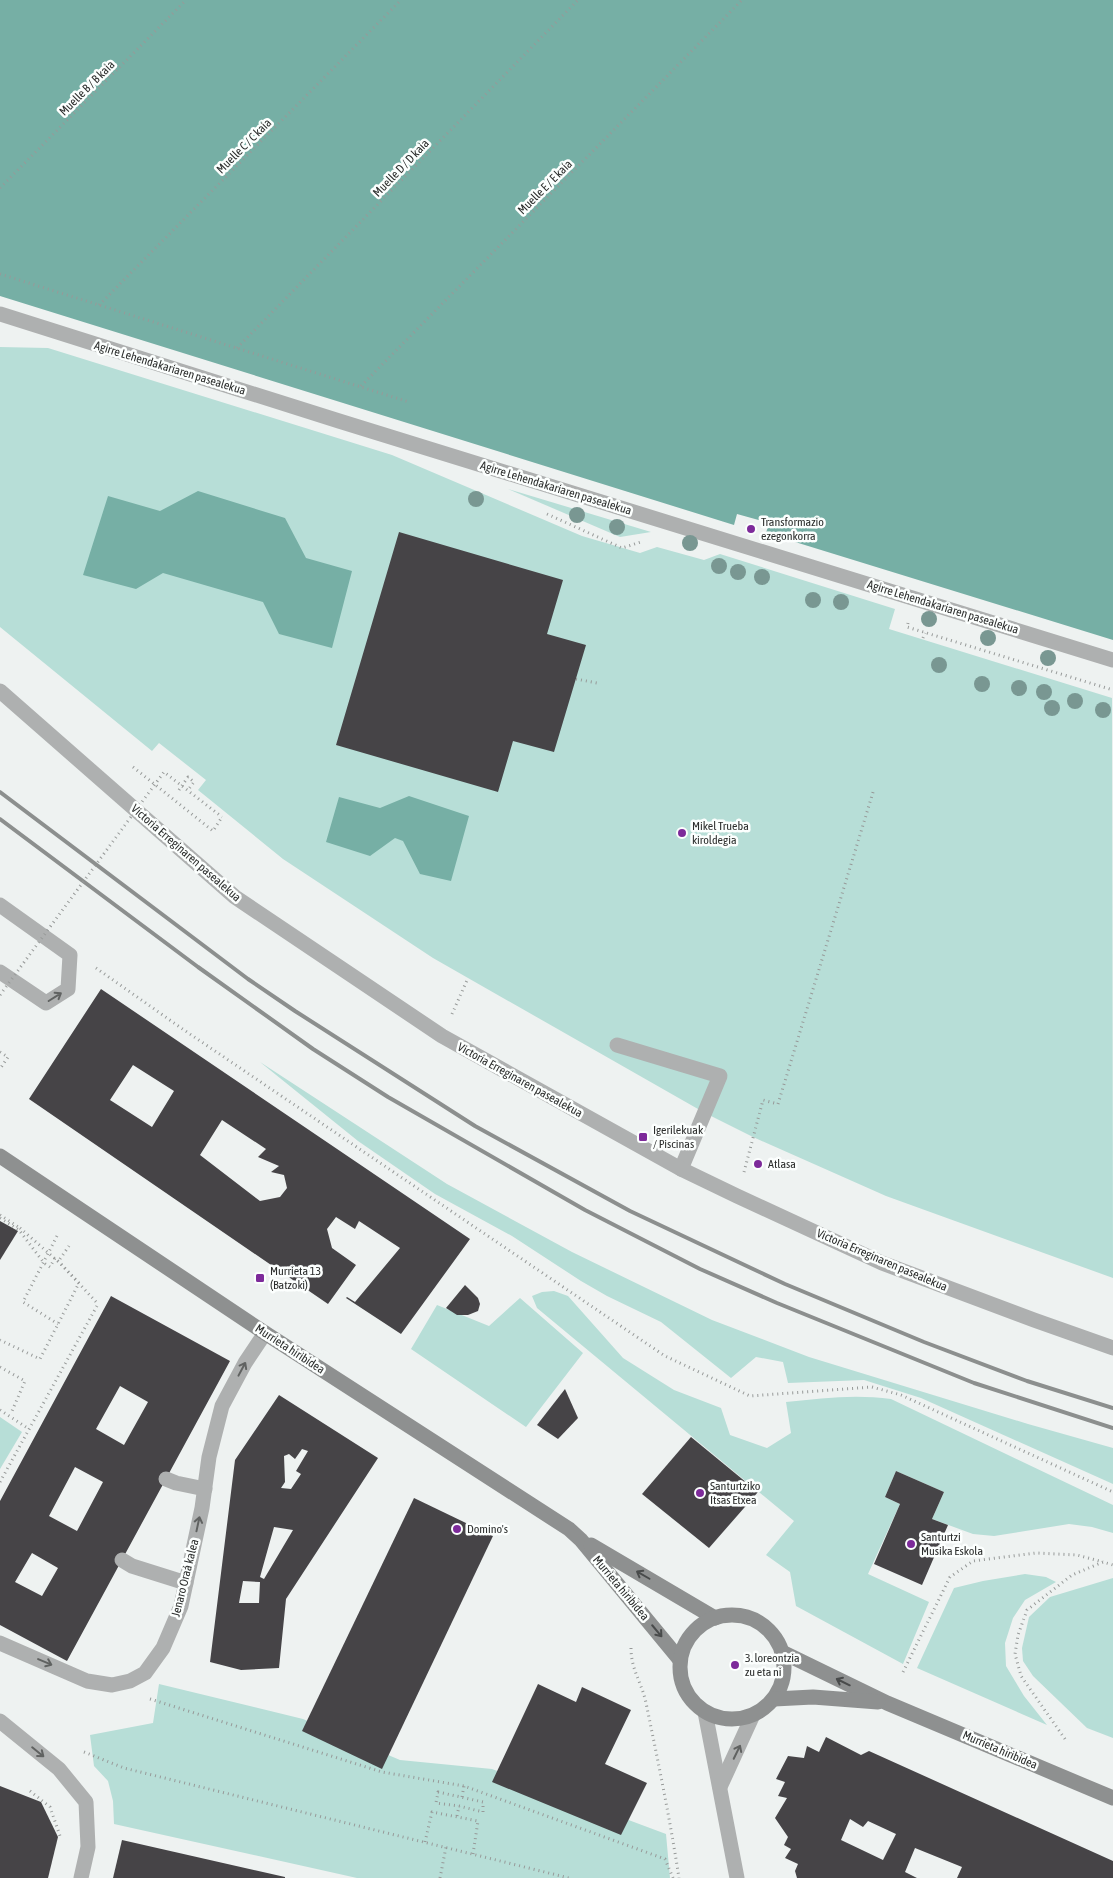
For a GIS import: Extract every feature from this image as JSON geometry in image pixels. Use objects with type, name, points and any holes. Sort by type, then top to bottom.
[{"type":"street","name":"Agirre Lehendakariaren pasealekua","points":[[0,314],[339,421],[1113,660]]},
{"type":"street","name":"Victoria Erreginaren pasealekua","points":[[0,691],[235,897],[442,1036],[681,1169],[737,1196],[882,1263],[1113,1348]]},
{"type":"street","points":[[0,906],[70,955],[68,989],[46,1002],[0,972]]},
{"type":"street","points":[[617,1045],[720,1076],[681,1169]]},
{"type":"street","name":"Murrieta hiribidea","points":[[0,1156],[265,1333],[569,1529],[581,1540],[680,1660]]},
{"type":"street","name":"Jenaro Oraá kalea","points":[[0,1643],[87,1681],[112,1685],[130,1681],[145,1673],[163,1648],[181,1606],[205,1488],[209,1457],[222,1406],[245,1363],[265,1333]]},
{"type":"street","points":[[166,1479],[176,1483],[205,1488]]},
{"type":"street","name":"Murrieta hiribidea","points":[[581,1540],[715,1618]]},
{"type":"street","points":[[122,1560],[132,1566],[186,1583]]},
{"type":"street","points":[[732,1615],[749,1618],[763,1625],[775,1637],[782,1652],[784,1666],[781,1686],[774,1699],[753,1715],[739,1718],[722,1718],[706,1712],[693,1702],[685,1689],[680,1674],[680,1660],[684,1645],[702,1624],[715,1618],[732,1615]]},
{"type":"street","name":"Murrieta hiribidea","points":[[782,1652],[887,1703],[1113,1798]]},
{"type":"street","name":"Murrieta hiribidea","points":[[774,1699],[813,1697],[887,1703]]},
{"type":"street","points":[[706,1712],[738,1878]]},
{"type":"street","points":[[720,1788],[753,1715]]},
{"type":"street","points":[[0,1721],[59,1769],[86,1802],[88,1847],[81,1878]]},
{"type":"path","name":"Muelle B / B kaia","points":[[0,188],[186,0]]},
{"type":"path","name":"Muelle C / C kaia","points":[[99,305],[401,0]]},
{"type":"path","name":"Muelle D / D kaia","points":[[237,348],[578,0]]},
{"type":"path","name":"Muelle E / E kaia","points":[[361,386],[742,0]]},
{"type":"path","points":[[0,274],[409,402]]},
{"type":"path","points":[[923,638],[925,632]]},
{"type":"path","points":[[576,679],[597,683]]},
{"type":"path","points":[[0,994],[164,772],[222,817],[213,831],[133,767]]},
{"type":"path","points":[[179,790],[188,777],[194,782],[188,790]]},
{"type":"path","points":[[737,1196],[763,1100],[778,1104],[874,789]]},
{"type":"path","points":[[96,968],[184,1030],[665,1356],[750,1396],[872,1387],[901,1395],[1113,1492]]},
{"type":"path","points":[[442,1036],[468,978]]},
{"type":"path","points":[[0,1052],[8,1057],[0,1069]]},
{"type":"path","points":[[0,1217],[20,1228],[62,1264],[79,1283],[40,1360],[0,1340]]},
{"type":"path","points":[[0,1217],[19,1230],[44,1263],[50,1267],[55,1258],[62,1264],[98,1304],[0,1482]]},
{"type":"path","points":[[57,1236],[23,1302],[58,1324]]},
{"type":"path","points":[[60,1259],[69,1246]]},
{"type":"path","points":[[0,1368],[25,1380],[12,1411]]},
{"type":"path","points":[[0,1410],[29,1429]]},
{"type":"path","points":[[902,1672],[950,1577],[973,1561],[1036,1553],[1077,1555],[1113,1564]]},
{"type":"path","points":[[1065,1739],[1021,1676],[1015,1654],[1018,1635],[1027,1610],[1072,1576],[1103,1562]]},
{"type":"path","points":[[631,1648],[631,1662],[645,1697],[680,1878]]},
{"type":"path","points":[[144,1698],[382,1772],[464,1786],[665,1858],[674,1878]]},
{"type":"path","points":[[84,1752],[124,1768],[569,1878]]},
{"type":"path","points":[[462,1797],[464,1786]]},
{"type":"path","points":[[30,1791],[50,1807],[62,1842]]},
{"type":"path","points":[[438,1792],[483,1802],[483,1812],[459,1806],[436,1803],[438,1792]]},
{"type":"path","points":[[457,1816],[459,1806]]},
{"type":"path","points":[[424,1842],[432,1812],[478,1821],[473,1854]]},
{"type":"path","points":[[440,1878],[446,1847]]},
{"type":"shaded area","points":[[0,0],[1113,0],[1113,640],[766,533],[769,523],[737,514],[734,525],[0,296]]},
{"type":"shaded area","name":"Mikel Trueba kiroldegia","points":[[0,347],[48,348],[392,455],[582,536],[640,553],[657,547],[704,560],[720,554],[895,609],[889,629],[1112,698],[1113,1278],[886,1196],[753,1137],[705,1113],[433,958],[283,859],[198,790],[206,780],[159,743],[152,751],[0,627]]},
{"type":"shaded area","points":[[508,489],[651,532],[620,537]]},
{"type":"shaded area","points":[[198,491],[285,518],[306,558],[352,571],[332,648],[279,634],[263,602],[163,573],[136,589],[83,575],[108,496],[160,511]]},
{"type":"shaded area","points":[[409,796],[469,816],[451,881],[420,874],[403,841],[395,838],[370,856],[326,842],[339,797],[380,808]]},
{"type":"shaded area","points":[[260,1062],[447,1184],[572,1252],[712,1320],[809,1357],[1113,1448],[1113,1484],[921,1398],[864,1380],[788,1383],[783,1362],[756,1357],[731,1378],[661,1322],[607,1296],[512,1236],[435,1194],[358,1141]]},
{"type":"shaded area","points":[[554,1291],[568,1296],[623,1358],[674,1390],[721,1408],[730,1435],[767,1448],[791,1433],[786,1402],[852,1397],[891,1399],[1113,1505],[1113,1533],[1092,1527],[1069,1524],[994,1536],[973,1534],[932,1519],[944,1492],[896,1471],[885,1497],[900,1504],[868,1574],[929,1602],[903,1664],[796,1606],[790,1572],[766,1555],[794,1521],[537,1308],[532,1296],[542,1292]]},
{"type":"shaded area","points":[[520,1298],[583,1353],[526,1427],[411,1349],[437,1305],[489,1326]]},
{"type":"shaded area","points":[[0,1417],[22,1432],[0,1469]]},
{"type":"shaded area","points":[[1025,1574],[1046,1577],[1056,1582],[1025,1600],[1013,1618],[1005,1643],[1006,1666],[1024,1696],[1047,1725],[917,1668],[954,1588]]},
{"type":"shaded area","points":[[1113,1578],[1113,1738],[1087,1728],[1033,1676],[1023,1661],[1022,1648],[1029,1617],[1050,1597]]},
{"type":"shaded area","points":[[159,1684],[303,1719],[400,1760],[492,1769],[666,1834],[670,1878],[357,1878],[114,1824],[113,1801],[108,1781],[94,1766],[90,1735],[153,1723]]},
{"type":"building","points":[[399,532],[563,580],[547,634],[586,645],[554,752],[513,741],[498,792],[336,745]]},
{"type":"building","points":[[101,989],[470,1239],[401,1334],[346,1298],[355,1302],[400,1248],[359,1221],[355,1229],[336,1217],[327,1229],[332,1248],[356,1265],[328,1304],[29,1099]],"holes":[[[133,1065],[174,1091],[152,1127],[110,1100]],[[222,1120],[266,1149],[258,1157],[279,1166],[271,1172],[284,1175],[287,1188],[280,1197],[260,1201],[200,1155]]]},
{"type":"building","points":[[0,1221],[18,1231],[0,1260]]},
{"type":"building","points":[[465,1285],[478,1298],[480,1304],[478,1311],[468,1315],[457,1315],[446,1308]]},
{"type":"building","points":[[111,1296],[230,1361],[67,1661],[0,1625],[0,1501]],"holes":[[[120,1386],[148,1402],[124,1445],[96,1429]],[[75,1467],[103,1482],[77,1531],[49,1516]],[[32,1553],[58,1568],[42,1596],[15,1582]]]},
{"type":"building","points":[[565,1389],[578,1418],[558,1439],[537,1425]]},
{"type":"building","points":[[279,1395],[378,1458],[286,1599],[279,1668],[241,1670],[210,1662],[235,1460]],"holes":[[[302,1449],[308,1451],[296,1471],[301,1474],[291,1489],[281,1488],[285,1482],[284,1456],[289,1454],[295,1459]],[[274,1527],[293,1530],[264,1579],[260,1577]],[[243,1581],[260,1582],[259,1603],[239,1603]]]},
{"type":"building","name":"Santurtziko Itsas Etxea","points":[[691,1437],[758,1492],[709,1548],[642,1494]]},
{"type":"building","name":"Santurtzi Musika Eskola","points":[[896,1471],[944,1492],[932,1519],[948,1525],[922,1585],[874,1564],[900,1504],[885,1497]]},
{"type":"building","points":[[414,1498],[493,1536],[382,1769],[302,1731]]},
{"type":"building","points":[[538,1684],[576,1702],[582,1687],[631,1710],[605,1764],[647,1783],[621,1835],[492,1782]]},
{"type":"building","points":[[826,1737],[861,1755],[869,1751],[1113,1861],[1113,1878],[957,1878],[962,1867],[915,1848],[905,1872],[917,1878],[797,1878],[795,1871],[798,1864],[785,1858],[791,1849],[784,1845],[788,1837],[775,1818],[787,1798],[778,1796],[785,1782],[776,1779],[788,1756],[804,1758],[807,1746],[819,1752]],"holes":[[[850,1819],[863,1827],[868,1821],[896,1834],[883,1860],[841,1840]]]},
{"type":"building","points":[[0,1786],[41,1802],[58,1837],[48,1878],[0,1878]]},
{"type":"building","points":[[122,1840],[285,1877],[285,1878],[113,1878]]},
{"type":"railway","points":[[0,792],[248,979],[475,1126],[630,1211],[785,1284],[924,1342],[1027,1381],[1113,1408]]},
{"type":"railway","points":[[0,819],[198,967],[313,1049],[388,1097],[585,1210],[700,1269],[777,1303],[974,1383],[1113,1428]]},
{"type":"place","name":"Transformazio ezegonkorra","points":[[751,529]]},
{"type":"place","name":"Mikel Trueba kiroldegia","points":[[682,833]]},
{"type":"place","name":"Igerilekuak / Piscinas","points":[[643,1137]]},
{"type":"place","name":"Atlasa","points":[[758,1164]]},
{"type":"place","name":"Murrieta 13 (Batzoki)","points":[[260,1278]]},
{"type":"place","name":"Santurtziko Itsas Etxea","points":[[700,1493]]},
{"type":"place","name":"Domino's","points":[[457,1529]]},
{"type":"place","name":"Santurtzi Musika Eskola","points":[[911,1544]]},
{"type":"place","name":"3. loreontzia zu eta ni","points":[[735,1665]]}]
